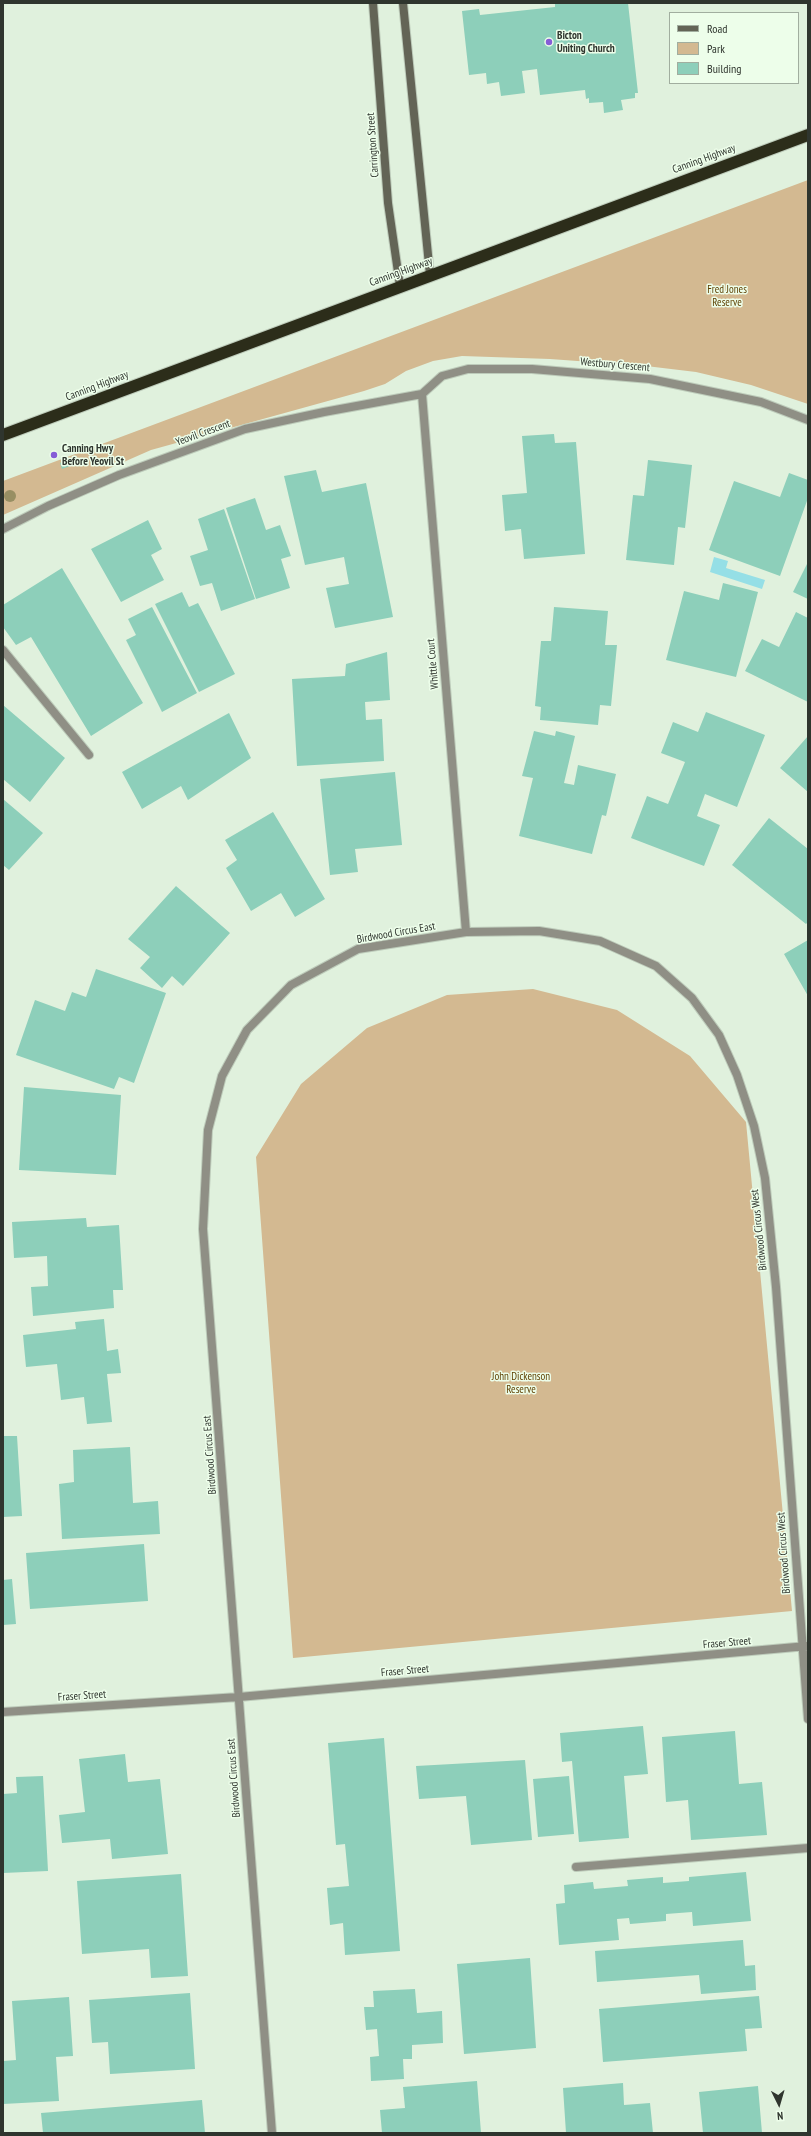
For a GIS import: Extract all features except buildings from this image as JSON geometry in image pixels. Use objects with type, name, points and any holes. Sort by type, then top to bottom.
[{"type":"highway","name":"Canning Highway","points":[[3,435],[808,135]]},
{"type":"main road","name":"Carrington Street","points":[[373,3],[388,203],[400,286]]},
{"type":"main road","points":[[403,3],[430,275]]},
{"type":"street","name":"Westbury Crescent","points":[[422,394],[442,376],[468,369],[532,369],[650,379],[762,402],[808,420]]},
{"type":"street","name":"Yeovil Crescent","points":[[3,528],[48,506],[119,475],[245,429],[324,412],[422,394]]},
{"type":"street","name":"Whittle Court","points":[[422,394],[466,932]]},
{"type":"street","points":[[3,650],[89,755]]},
{"type":"street","name":"Birdwood Circus West","points":[[466,932],[539,931],[600,941],[656,966],[692,998],[719,1035],[738,1075],[754,1126],[765,1178],[776,1287],[805,1647],[808,1719]]},
{"type":"street","name":"Birdwood Circus East","points":[[272,2133],[203,1230],[208,1130],[222,1076],[247,1030],[291,985],[358,949],[466,932]]},
{"type":"street","name":"Fraser Street","points":[[3,1712],[239,1697],[805,1647]]},
{"type":"street","points":[[576,1867],[808,1848]]},
{"type":"green space","name":"Fred Jones Reserve","points":[[808,180],[808,404],[751,385],[696,372],[646,366],[550,359],[462,356],[433,361],[406,371],[385,384],[364,391],[151,450],[3,515],[3,481]]},
{"type":"green space","name":"John Dickenson Reserve","points":[[533,989],[617,1010],[690,1056],[746,1122],[792,1611],[293,1658],[256,1157],[301,1084],[367,1028],[447,995]]},
{"type":"water","points":[[714,557],[728,561],[726,568],[765,580],[762,589],[710,572]]},
{"type":"place","name":"Bicton Uniting Church","points":[[549,42]]},
{"type":"place","name":"Canning Hwy Before Yeovil St","points":[[54,455]]}]
